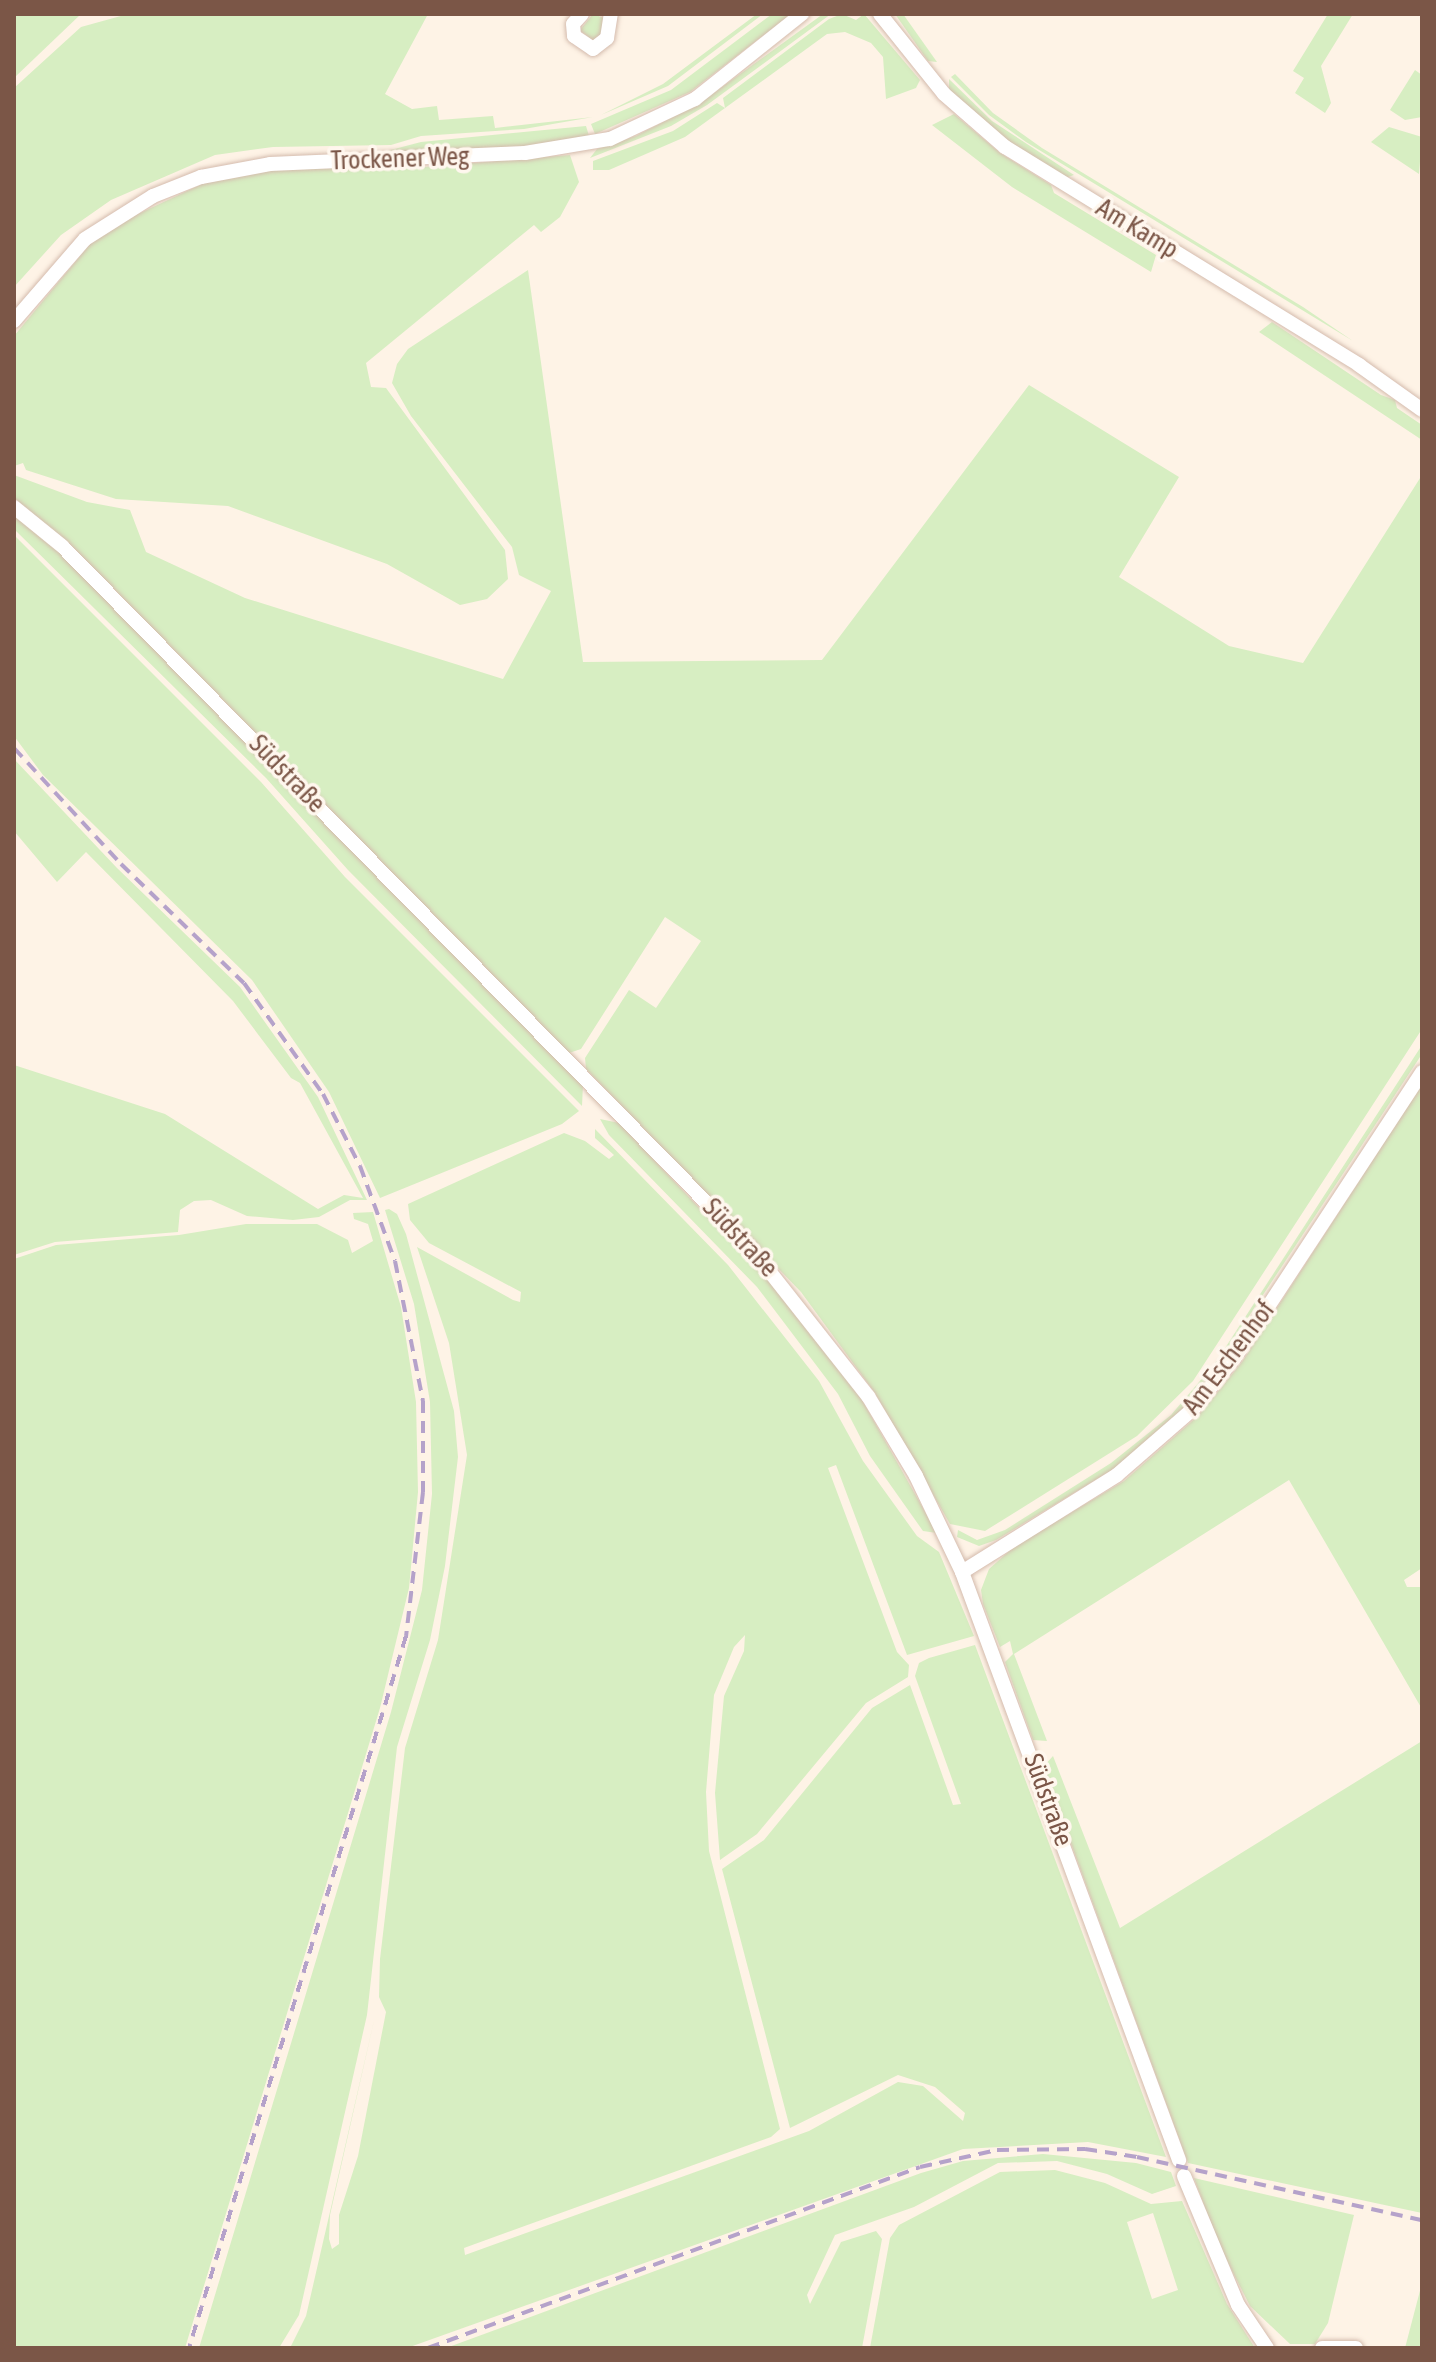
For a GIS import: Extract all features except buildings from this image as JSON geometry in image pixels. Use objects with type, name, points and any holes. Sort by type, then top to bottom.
[{"type":"street","points":[[582,14],[573,24],[574,36],[593,49],[607,38],[611,14]]},
{"type":"street","name":"Trockener Weg","points":[[14,321],[85,239],[153,196],[201,177],[270,164],[525,153],[600,141],[634,131],[695,99],[802,14]]},
{"type":"street","name":"Am Kamp","points":[[880,14],[944,94],[1005,147],[1359,365],[1422,410]]},
{"type":"street","name":"Südstraße","points":[[14,507],[73,557],[751,1248],[868,1396],[916,1476],[962,1572],[1179,2160]]},
{"type":"street","name":"Am Eschenhof","points":[[962,1572],[1117,1475],[1193,1409],[1235,1357],[1422,1072]]},
{"type":"street","points":[[1184,2176],[1238,2305],[1267,2348]]},
{"type":"street","points":[[1322,2348],[1356,2348]]},
{"type":"green space","points":[[14,14],[81,14],[14,78]]},
{"type":"green space","points":[[128,14],[428,14],[385,94],[412,109],[437,106],[439,120],[493,116],[495,128],[593,117],[524,129],[421,136],[391,145],[273,147],[215,155],[111,200],[61,235],[14,287],[14,88],[81,27]]},
{"type":"green space","points":[[593,14],[604,18],[602,33],[593,41],[580,30]]},
{"type":"green space","points":[[757,14],[763,14],[668,86],[601,115],[663,84]]},
{"type":"green space","points":[[772,14],[791,14],[690,92],[595,134],[591,124],[671,90]]},
{"type":"green space","points":[[823,14],[831,14],[707,105],[671,126],[590,158],[597,149],[636,136],[700,103]]},
{"type":"green space","points":[[842,14],[856,20],[864,14],[920,80],[916,88],[886,99],[883,57],[871,43],[845,32],[827,34],[725,108],[723,98],[829,19]]},
{"type":"green space","points":[[895,14],[903,14],[937,62],[928,61]]},
{"type":"green space","points":[[1328,14],[1353,14],[1321,66],[1331,103],[1325,113],[1295,93],[1304,78],[1293,71]]},
{"type":"green space","points":[[1415,70],[1422,75],[1422,117],[1405,120],[1390,110]]},
{"type":"green space","points":[[955,74],[993,113],[1042,148],[1303,307],[1353,341],[1026,142],[989,115],[951,77]]},
{"type":"green space","points":[[949,79],[992,121],[1074,175],[1065,178],[1009,142],[949,89]]},
{"type":"green space","points":[[717,103],[725,108],[685,137],[609,170],[593,170],[593,161],[673,131]]},
{"type":"green space","points":[[954,114],[1000,153],[1051,185],[1054,193],[1156,255],[1151,272],[1012,187],[932,125]]},
{"type":"green space","points":[[586,126],[589,136],[524,147],[379,153],[421,142]]},
{"type":"green space","points":[[1389,127],[1422,137],[1419,174],[1371,142]]},
{"type":"green space","points":[[570,155],[579,182],[560,217],[541,232],[534,225],[366,363],[371,387],[386,388],[505,550],[508,579],[487,599],[460,605],[387,564],[228,506],[116,499],[26,470],[23,463],[14,466],[14,336],[90,244],[119,223],[202,184],[270,169],[424,167]]},
{"type":"green space","points":[[528,270],[583,662],[822,660],[1029,385],[1179,477],[1119,577],[1229,646],[1303,663],[1422,475],[1422,1029],[1193,1381],[1137,1436],[985,1531],[950,1524],[875,1393],[801,1292],[586,1069],[585,1058],[629,990],[656,1008],[701,941],[665,917],[581,1049],[569,1053],[69,543],[14,498],[14,475],[87,502],[130,510],[146,552],[245,598],[503,679],[551,591],[519,575],[512,547],[411,416],[392,383],[397,364],[408,349]]},
{"type":"green space","points":[[1272,322],[1381,395],[1395,400],[1397,408],[1422,425],[1422,440],[1259,332]]},
{"type":"green space","points":[[14,515],[58,551],[583,1085],[582,1106],[348,870],[266,778],[14,529]]},
{"type":"green space","points":[[14,535],[261,782],[345,877],[579,1111],[562,1124],[380,1198],[329,1092],[252,980],[43,775],[14,736]]},
{"type":"green space","points":[[14,759],[117,868],[240,987],[318,1097],[367,1200],[350,1200],[319,1217],[293,1220],[247,1216],[211,1200],[194,1201],[180,1210],[178,1232],[55,1242],[14,1255],[14,1065],[165,1114],[318,1209],[344,1195],[363,1198],[300,1083],[291,1078],[233,1001],[86,852],[57,882],[14,831]]},
{"type":"green space","points":[[1422,1045],[1422,1054],[1195,1398],[1115,1468],[996,1540],[979,1546],[957,1537],[958,1530],[977,1540],[1005,1530],[1111,1463],[1171,1415],[1216,1362]]},
{"type":"green space","points":[[1422,1084],[1422,1568],[1404,1580],[1407,1587],[1422,1587],[1422,1709],[1289,1480],[1014,1654],[1047,1741],[1033,1740],[1005,1662],[1013,1654],[1010,1641],[1000,1647],[983,1604],[981,1590],[989,1569],[1015,1546],[1124,1481],[1199,1415],[1242,1362]]},
{"type":"green space","points":[[600,1119],[619,1123],[790,1304],[862,1400],[937,1533],[923,1531],[870,1456],[838,1394],[757,1287],[609,1135]]},
{"type":"green space","points":[[595,1129],[728,1265],[819,1381],[863,1461],[917,1536],[939,1552],[974,1636],[907,1655],[836,1465],[828,1468],[897,1652],[909,1665],[908,1677],[866,1703],[757,1834],[720,1860],[715,1793],[724,1696],[744,1651],[745,1635],[734,1647],[714,1695],[706,1792],[709,1851],[780,2129],[771,2137],[464,2248],[465,2255],[809,2131],[898,2082],[923,2086],[963,2121],[965,2113],[935,2087],[898,2075],[790,2128],[722,1869],[764,1840],[872,1708],[910,1685],[953,1805],[961,1804],[915,1676],[919,1663],[975,1645],[1166,2157],[1088,2142],[963,2149],[407,2348],[290,2348],[306,2316],[376,2012],[330,2215],[329,2239],[332,2249],[339,2244],[339,2215],[358,2156],[386,2012],[379,1997],[380,1959],[405,1748],[438,1640],[467,1455],[449,1343],[417,1247],[520,1302],[521,1292],[429,1243],[410,1220],[408,1204],[564,1133],[585,1141],[609,1159],[614,1155],[595,1138]]},
{"type":"green space","points":[[385,1210],[397,1214],[406,1234],[454,1411],[458,1457],[445,1566],[430,1640],[397,1747],[367,2015],[299,2315],[279,2348],[199,2348],[391,1712],[422,1590],[432,1494],[430,1402],[414,1304]]},
{"type":"green space","points":[[373,1212],[401,1307],[416,1402],[418,1492],[409,1588],[380,1708],[185,2348],[14,2348],[14,1259],[56,1245],[179,1235],[246,1224],[317,1224],[348,1240],[352,1253],[373,1241],[368,1224],[354,1219],[353,1213]]},
{"type":"green space","points":[[1422,1741],[1422,2213],[1188,2163],[1043,1767],[1053,1756],[1120,1928]]},
{"type":"green space","points":[[1043,2154],[1136,2163],[1171,2172],[1176,2186],[1152,2194],[1107,2174],[1057,2161],[998,2163],[914,2207],[835,2235],[807,2295],[810,2304],[841,2242],[876,2231],[882,2239],[862,2348],[446,2348],[921,2173],[963,2161]]},
{"type":"green space","points":[[1055,2170],[1105,2183],[1151,2204],[1182,2201],[1227,2304],[1255,2348],[870,2348],[890,2238],[899,2225],[1000,2172]],"holes":[[[1153,2213],[1178,2290],[1152,2299],[1127,2222]]]},
{"type":"green space","points":[[1194,2178],[1354,2215],[1328,2323],[1315,2344],[1290,2344],[1250,2306],[1219,2245]]},
{"type":"green space","points":[[1422,2283],[1422,2348],[1405,2348]]},
{"type":"railway","points":[[14,748],[121,864],[244,983],[323,1094],[360,1166],[395,1261],[423,1401],[423,1492],[406,1636],[189,2348]]},
{"type":"railway","points":[[428,2348],[920,2167],[997,2150],[1085,2149],[1137,2157],[1422,2220]]}]
